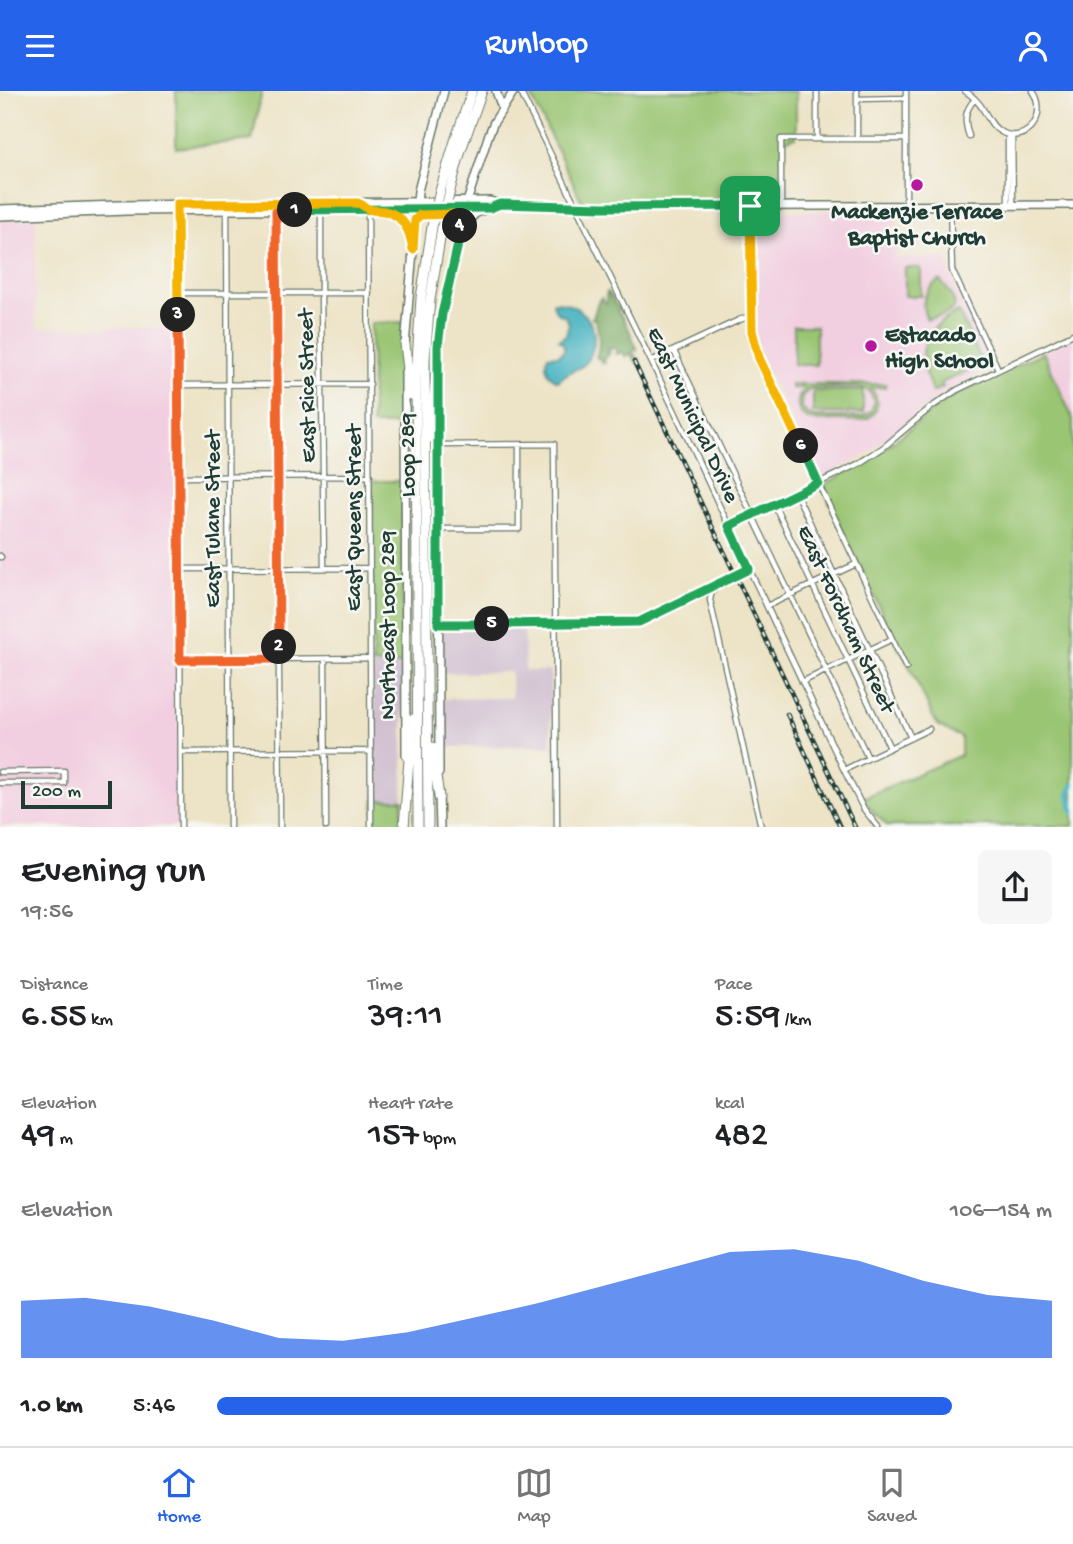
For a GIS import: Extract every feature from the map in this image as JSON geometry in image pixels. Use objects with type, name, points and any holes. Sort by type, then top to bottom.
[{"type":"highway","name":"Loop 289","points":[[428,827],[426,616],[417,347],[422,287],[454,141],[472,91]]},
{"type":"highway","name":"Loop 289","points":[[445,190],[482,91]]},
{"type":"highway","points":[[405,344],[421,511]]},
{"type":"highway","points":[[421,511],[438,346]]},
{"type":"highway","name":"Loop 289","points":[[418,827],[417,630],[421,511]]},
{"type":"highway","points":[[426,616],[432,745],[439,797]]},
{"type":"highway","points":[[404,827],[417,630]]},
{"type":"main road","name":"Northeast Loop 289","points":[[404,827],[405,344],[416,204],[421,174],[444,91]]},
{"type":"main road","points":[[496,91],[502,109]]},
{"type":"main road","points":[[440,827],[438,346],[442,314],[467,204],[489,134],[514,91]]},
{"type":"main road","points":[[0,216],[178,207],[276,211],[358,203],[467,204],[490,201],[500,204],[577,206],[1073,205]]},
{"type":"main road","points":[[358,203],[368,209],[416,204]]},
{"type":"main road","points":[[467,204],[490,208]]},
{"type":"main road","points":[[461,231],[475,214],[500,204]]},
{"type":"main road","points":[[0,209],[368,209],[387,211],[400,218],[409,232],[413,249]]},
{"type":"main road","points":[[415,220],[423,214],[453,214],[458,219],[461,231]]},
{"type":"street","name":"East Municipal Drive","points":[[520,91],[844,770],[863,808],[878,827]]},
{"type":"street","points":[[817,91],[817,139]]},
{"type":"street","points":[[857,91],[857,139]]},
{"type":"street","points":[[905,205],[906,91]]},
{"type":"street","points":[[965,91],[975,99],[994,127],[1010,135],[1028,130],[1038,117],[1039,103],[1033,91]]},
{"type":"street","points":[[857,99],[906,99]]},
{"type":"street","points":[[969,136],[965,114],[975,99]]},
{"type":"street","points":[[1010,135],[1010,205]]},
{"type":"street","points":[[781,206],[781,139],[906,139]]},
{"type":"street","points":[[950,205],[951,270],[998,369]]},
{"type":"street","points":[[750,206],[751,316],[759,358],[906,668]]},
{"type":"street","points":[[178,207],[181,827]]},
{"type":"street","name":"East Rice Street","points":[[321,207],[324,568]]},
{"type":"street","name":"East Queens Street","points":[[368,209],[372,827]]},
{"type":"street","name":"East Tulane Street","points":[[227,211],[230,827]]},
{"type":"street","points":[[276,211],[279,827]]},
{"type":"street","points":[[178,293],[369,293]]},
{"type":"street","points":[[651,361],[751,316]]},
{"type":"street","points":[[729,526],[875,454],[939,402],[966,385],[1073,334]]},
{"type":"street","points":[[674,351],[868,758]]},
{"type":"street","points":[[179,385],[370,384]]},
{"type":"street","points":[[437,445],[554,445],[557,827]]},
{"type":"street","points":[[438,529],[519,529],[519,445]]},
{"type":"street","points":[[179,477],[370,476]]},
{"type":"street","points":[[796,493],[911,738]]},
{"type":"street","name":"East Fordham Street","points":[[775,504],[890,748]]},
{"type":"street","points":[[767,606],[856,564]]},
{"type":"street","points":[[180,569],[370,568]]},
{"type":"street","points":[[438,624],[639,622],[749,569]]},
{"type":"street","points":[[717,585],[711,592],[710,605],[761,827]]},
{"type":"street","points":[[802,682],[892,639]]},
{"type":"street","points":[[180,660],[370,658]]},
{"type":"street","points":[[325,659],[326,827]]},
{"type":"street","points":[[844,770],[929,729]]},
{"type":"street","points":[[181,752],[371,751]]},
{"type":"street","points":[[0,772],[64,771],[64,783],[0,783]]},
{"type":"shaded area","name":"Estacado High School","points":[[756,211],[896,211],[896,258],[947,258],[951,277],[992,367],[943,393],[870,452],[819,478],[765,365],[757,342],[753,311],[753,216]]},
{"type":"shaded area","points":[[35,218],[36,328],[177,327],[179,826],[0,826],[0,219]]},
{"type":"shaded area","points":[[1073,337],[1073,419],[1043,352]]},
{"type":"shaded area","points":[[524,629],[525,671],[550,671],[551,746],[443,747],[443,699],[512,698],[511,672],[442,673],[442,630]]},
{"type":"shaded area","points":[[373,664],[403,664],[403,800],[374,800]]},
{"type":"green space","points":[[176,91],[262,91],[252,140],[176,148]]},
{"type":"green space","points":[[529,91],[796,91],[796,137],[783,141],[783,200],[582,202]]},
{"type":"green space","points":[[905,268],[921,268],[921,296],[905,296]]},
{"type":"green space","points":[[940,280],[955,304],[953,309],[944,315],[927,319],[925,297]]},
{"type":"green space","points":[[607,292],[619,308],[618,312],[629,329],[637,348],[637,351],[634,349],[633,352],[639,361],[633,359],[630,353],[626,357],[622,352],[617,354],[612,347],[607,351],[610,353],[604,358],[605,362],[602,363],[596,357],[599,348],[598,333],[595,319],[592,318],[601,298],[607,302]]},
{"type":"green space","points":[[959,312],[981,360],[979,366],[941,383],[943,387],[933,392],[924,367],[925,345],[936,327]]},
{"type":"green space","points":[[404,322],[402,425],[372,425],[371,323]]},
{"type":"green space","points":[[794,326],[816,326],[816,365],[794,365]]},
{"type":"green space","points":[[1043,352],[1073,419],[1073,826],[888,826],[863,798],[961,755],[961,737],[937,725],[822,486],[873,458],[955,395]]},
{"type":"green space","points":[[791,384],[886,384],[886,387],[871,388],[877,401],[874,413],[870,417],[855,421],[810,420],[801,414],[798,405],[804,388],[791,388]],"holes":[[[860,387],[868,390],[874,400],[872,411],[862,417],[813,417],[801,407],[802,396],[811,388]]]},
{"type":"green space","points":[[863,390],[863,413],[813,413],[813,391]]},
{"type":"green space","points":[[372,481],[402,481],[403,664],[373,664]]},
{"type":"green space","points":[[374,800],[403,800],[401,826],[374,826]]},
{"type":"water","points":[[554,302],[576,308],[584,314],[590,322],[594,341],[584,365],[558,381],[549,374],[547,359],[548,356],[559,355],[565,349],[559,340],[566,335],[569,323],[565,316],[555,310]]},
{"type":"waterway","points":[[1073,785],[1069,794],[1073,812]]},
{"type":"railway","points":[[634,362],[855,827]]},
{"type":"railway","points":[[787,714],[840,827]]},
{"type":"place","name":"Mackenzie Terrace Baptist Church","points":[[917,185]]},
{"type":"place","name":"Estacado High School","points":[[871,346]]},
{"type":"route","points":[[750,206],[603,207],[500,204],[490,208],[416,208],[368,209],[321,210],[276,211],[279,659],[180,660],[177,204],[358,203],[368,209],[387,211],[400,218],[409,232],[413,249],[417,217],[423,214],[453,214],[458,219],[461,231],[442,314],[438,346],[438,624],[639,622],[749,569],[729,526],[818,483],[759,358],[754,341],[751,323],[750,206]]}]
